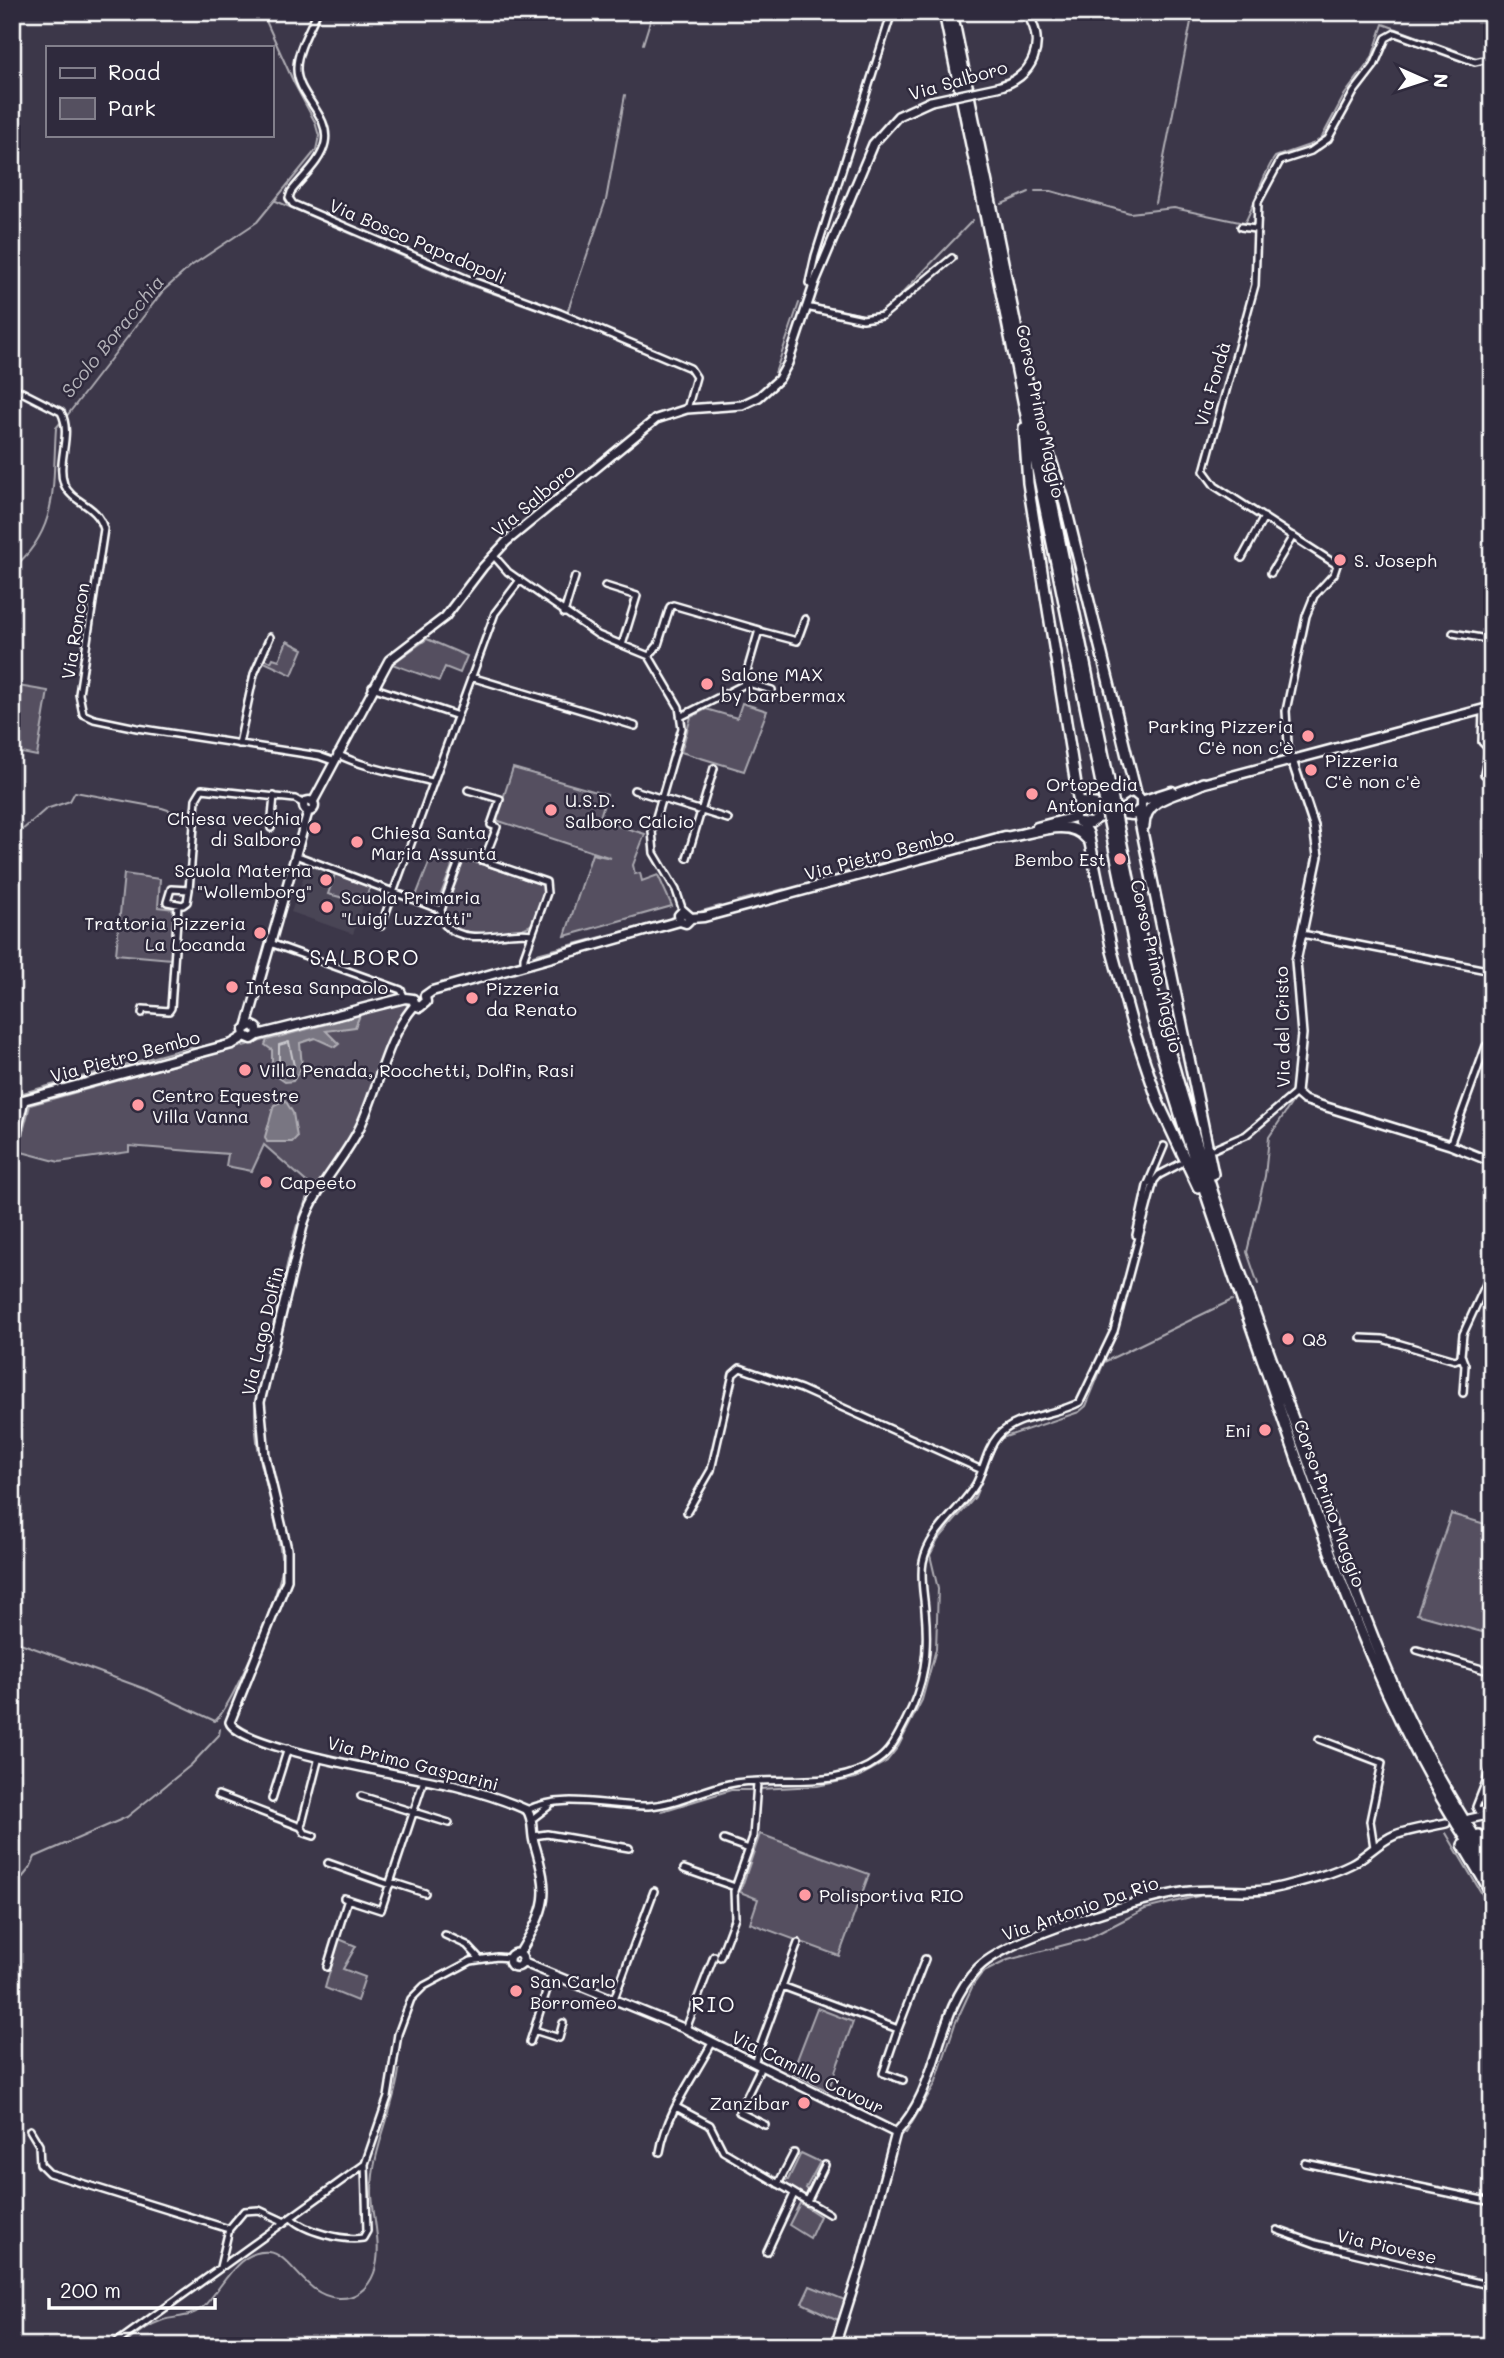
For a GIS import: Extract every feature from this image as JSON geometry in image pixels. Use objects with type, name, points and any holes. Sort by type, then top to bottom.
[{"type":"highway","name":"Corso Primo Maggio","points":[[944,12],[1021,370]]},
{"type":"highway","name":"Corso Primo Maggio","points":[[952,12],[1021,370],[1166,1074],[1221,1239],[1366,1649],[1434,1778],[1492,1877]]},
{"type":"highway","points":[[1021,370],[1064,499],[1139,797]]},
{"type":"highway","points":[[1021,370],[1029,490],[1079,804]]},
{"type":"highway","points":[[1143,827],[1147,809],[1155,802],[1185,793],[1203,783]]},
{"type":"highway","points":[[1138,812],[1221,1214]]},
{"type":"highway","points":[[1079,820],[1088,840],[1111,951],[1152,1086],[1221,1239]]},
{"type":"highway","points":[[999,838],[1064,826],[1077,828],[1088,840]]},
{"type":"highway","name":"Corso Primo Maggio","points":[[1140,954],[1221,1214],[1375,1647],[1434,1778],[1492,1862]]},
{"type":"highway","points":[[1434,1778],[1492,1850]]},
{"type":"highway","points":[[1434,1778],[1448,1819],[1492,1894]]},
{"type":"main road","points":[[1079,820],[1079,804],[1087,802],[1102,806],[1114,803],[1127,793],[1139,797],[1203,783],[1487,708]]},
{"type":"main road","points":[[1138,812],[1139,797]]},
{"type":"main road","name":"Via Pietro Bembo","points":[[687,915],[705,917],[999,838],[1079,820],[1091,823],[1102,815],[1117,812],[1132,815],[1138,812]]},
{"type":"main road","points":[[524,966],[680,921],[679,915],[687,915]]},
{"type":"main road","name":"Via Pietro Bembo","points":[[247,1026],[257,1032],[411,1000],[417,994],[425,996],[432,991],[524,966]]},
{"type":"main road","points":[[245,1036],[247,1026]]},
{"type":"main road","name":"Via Pietro Bembo","points":[[12,1103],[232,1044],[245,1036],[252,1040],[257,1032]]},
{"type":"street","name":"Via Bosco Papadopoli","points":[[317,12],[297,68],[302,86],[322,122],[325,144],[291,192],[289,198],[293,204],[470,280],[560,313],[690,368],[696,377],[687,409]]},
{"type":"street","name":"Via Salboro","points":[[813,287],[809,283],[811,269],[892,12]]},
{"type":"street","name":"Via Salboro","points":[[247,1026],[298,856],[308,812],[314,809],[313,802],[335,758],[372,687],[394,654],[445,617],[493,555],[645,426],[671,412],[733,407],[765,393],[785,370],[813,287],[880,134],[898,116],[931,101],[997,87],[1021,77],[1033,61],[1037,40],[1035,29],[1026,12]]},
{"type":"street","points":[[1241,227],[1255,229],[1260,197],[1277,166],[1290,156],[1320,146],[1328,139],[1354,92],[1374,66],[1386,38],[1395,33],[1478,63],[1492,58]]},
{"type":"street","name":"Via Fondà","points":[[1255,229],[1258,260],[1255,285],[1204,471],[1215,486],[1337,565],[1334,574],[1314,596],[1306,616],[1286,711],[1290,760]]},
{"type":"street","points":[[806,307],[863,319],[882,316],[952,258]]},
{"type":"street","name":"Via Roncon","points":[[12,387],[50,404],[64,420],[65,486],[72,495],[97,512],[105,533],[79,694],[80,710],[94,719],[335,758],[432,782]]},
{"type":"street","points":[[1242,558],[1264,517]]},
{"type":"street","points":[[1271,573],[1293,536]]},
{"type":"street","points":[[493,555],[520,580],[564,613],[598,635],[649,656],[682,716],[682,728],[653,822],[652,842],[687,915]]},
{"type":"street","points":[[564,613],[575,577]]},
{"type":"street","points":[[381,926],[455,715],[495,613],[520,580]]},
{"type":"street","points":[[605,586],[637,596],[622,645]]},
{"type":"street","points":[[649,656],[656,649],[673,605],[797,641],[805,619]]},
{"type":"street","points":[[745,682],[759,631]]},
{"type":"street","points":[[1453,633],[1492,640]]},
{"type":"street","points":[[239,744],[254,674],[270,637]]},
{"type":"street","points":[[471,677],[635,726]]},
{"type":"street","points":[[682,716],[745,682],[772,690]]},
{"type":"street","points":[[372,687],[455,715]]},
{"type":"street","points":[[1484,774],[1489,749],[1482,742],[1487,708]]},
{"type":"street","name":"Via del Cristo","points":[[1290,760],[1317,840],[1314,887],[1296,971],[1301,1034],[1296,1093],[1304,1100],[1450,1145],[1492,1162]]},
{"type":"street","points":[[687,858],[714,768]]},
{"type":"street","points":[[189,890],[168,891],[167,902],[186,905],[189,890],[196,799],[202,789],[274,796],[304,804]]},
{"type":"street","points":[[467,790],[500,799],[491,824],[497,827],[484,860]]},
{"type":"street","points":[[634,790],[728,819]]},
{"type":"street","points":[[271,828],[274,796]]},
{"type":"street","points":[[304,804],[308,800],[313,802]]},
{"type":"street","points":[[304,804],[304,809],[308,812]]},
{"type":"street","points":[[298,856],[441,910]]},
{"type":"street","points":[[524,966],[547,893],[546,882],[484,860],[466,856],[460,859],[441,910],[445,925],[455,933],[488,936],[532,934]]},
{"type":"street","points":[[142,1013],[143,1009],[169,1011],[171,1008],[178,905]]},
{"type":"street","points":[[1302,934],[1492,971]]},
{"type":"street","points":[[270,943],[401,990],[411,1000]]},
{"type":"street","name":"Via Lago Dolfin","points":[[230,1722],[287,1580],[286,1549],[265,1456],[260,1402],[304,1222],[315,1196],[359,1129],[411,1000]]},
{"type":"street","name":"Via Salboro","points":[[253,1011],[257,1032]]},
{"type":"street","points":[[1450,1145],[1486,1045]]},
{"type":"street","points":[[1214,1149],[1246,1135],[1296,1093]]},
{"type":"street","points":[[12,1158],[25,1100]]},
{"type":"street","points":[[1138,1241],[1137,1227],[1147,1185],[1164,1146]]},
{"type":"street","points":[[220,2267],[229,2230],[239,2214],[251,2209],[324,2233],[363,2238],[367,2231],[365,2164],[388,2097],[398,2035],[411,1999],[448,1971],[480,1958],[509,1958],[513,1954],[520,1958],[538,1920],[545,1896],[544,1873],[533,1836],[532,1819],[527,1810],[576,1801],[666,1804],[731,1784],[757,1787],[805,1781],[870,1766],[891,1747],[919,1692],[926,1663],[923,1572],[927,1549],[962,1504],[998,1435],[1022,1422],[1069,1409],[1080,1402],[1114,1331],[1154,1181],[1180,1164]]},
{"type":"street","points":[[1463,1393],[1463,1334],[1492,1271]]},
{"type":"street","points":[[1361,1338],[1383,1339],[1455,1360],[1462,1357]]},
{"type":"street","points":[[687,1512],[711,1470],[733,1374],[740,1367],[812,1394],[982,1470]]},
{"type":"street","points":[[1417,1650],[1492,1672]]},
{"type":"street","name":"Via Primo Gasparini","points":[[230,1722],[237,1732],[288,1748],[473,1791],[527,1810]]},
{"type":"street","points":[[1319,1739],[1381,1763],[1370,1821],[1374,1847]]},
{"type":"street","points":[[272,1799],[288,1748]]},
{"type":"street","points":[[301,1827],[319,1757]]},
{"type":"street","points":[[1492,1766],[1476,1807],[1478,1811],[1492,1808]]},
{"type":"street","points":[[327,1967],[346,1899],[381,1910],[425,1780]]},
{"type":"street","points":[[686,2029],[735,1916],[735,1887],[756,1821],[757,1787]]},
{"type":"street","points":[[218,1795],[301,1827],[305,1833],[314,1836]]},
{"type":"street","points":[[361,1796],[449,1824]]},
{"type":"street","points":[[532,1819],[550,1805]]},
{"type":"street","points":[[1469,1819],[1492,1814]]},
{"type":"street","name":"Via Antonio Da Rio","points":[[835,2346],[861,2263],[896,2133],[929,2082],[961,1993],[973,1973],[994,1954],[1136,1902],[1164,1895],[1277,1888],[1344,1867],[1374,1847],[1404,1832],[1446,1823]]},
{"type":"street","points":[[533,1836],[547,1834],[629,1849]]},
{"type":"street","points":[[724,1840],[749,1849]]},
{"type":"street","points":[[328,1863],[425,1893]]},
{"type":"street","points":[[684,1869],[735,1887]]},
{"type":"street","points":[[614,1999],[654,1891]]},
{"type":"street","points":[[445,1935],[467,1945],[480,1958]]},
{"type":"street","points":[[765,2125],[739,2112],[758,2065],[798,1943]]},
{"type":"street","name":"Via Camillo Cavour","points":[[520,1958],[552,1974],[686,2029],[896,2133]]},
{"type":"street","points":[[903,2080],[883,2073],[925,1959]]},
{"type":"street","points":[[530,2042],[552,1974]]},
{"type":"street","points":[[782,1986],[898,2029]]},
{"type":"street","points":[[534,2030],[560,2039],[563,2023]]},
{"type":"street","points":[[660,2152],[664,2130],[712,2043]]},
{"type":"street","points":[[676,2107],[710,2125],[723,2151],[829,2214]]},
{"type":"street","points":[[30,2130],[39,2145],[40,2164],[49,2173],[229,2230]]},
{"type":"street","points":[[778,2184],[794,2153]]},
{"type":"street","points":[[1305,2163],[1492,2202]]},
{"type":"street","points":[[112,2346],[365,2164]]},
{"type":"street","points":[[807,2202],[825,2165]]},
{"type":"street","points":[[767,2252],[794,2194]]},
{"type":"street","name":"Via Piovese","points":[[1277,2230],[1316,2244],[1492,2286]]},
{"type":"shaded area","name":"Scuola Primaria \"Luigi Luzzatti\"","points":[[308,865],[370,887],[353,934],[291,912]]},
{"type":"green space","points":[[427,639],[467,656],[460,673],[445,667],[439,681],[392,664]]},
{"type":"green space","points":[[287,641],[303,649],[292,675],[264,662],[265,659],[271,662],[273,658],[279,660]]},
{"type":"green space","points":[[12,685],[48,691],[37,756],[12,751]]},
{"type":"green space","points":[[742,703],[767,711],[744,771],[681,752],[691,717],[706,709],[737,718]]},
{"type":"green space","points":[[513,768],[607,795],[599,820],[645,834],[633,865],[635,874],[640,873],[642,881],[658,875],[672,906],[565,936],[592,854],[611,858],[496,820]]},
{"type":"green space","points":[[434,850],[454,861],[437,904],[416,896]]},
{"type":"green space","points":[[469,860],[543,885],[544,892],[532,924],[513,931],[486,934],[460,930],[451,925],[445,913],[447,900],[460,866]]},
{"type":"green space","points":[[124,874],[160,879],[158,907],[175,909],[171,959],[116,954]]},
{"type":"green space","points":[[335,874],[370,887],[364,903],[328,894]]},
{"type":"green space","points":[[405,1001],[408,1008],[358,1128],[318,1187],[311,1186],[264,1145],[252,1171],[226,1166],[228,1154],[129,1146],[129,1152],[59,1162],[18,1151],[30,1105]]},
{"type":"green space","points":[[1451,1514],[1492,1526],[1492,1599],[1482,1632],[1417,1614]]},
{"type":"green space","name":"Polisportiva RIO","points":[[760,1834],[869,1874],[839,1956],[750,1923],[758,1899],[740,1892]]},
{"type":"green space","points":[[339,1939],[356,1946],[343,1969],[365,1977],[357,2001],[325,1988]]},
{"type":"green space","points":[[817,2008],[853,2022],[828,2091],[792,2073]]},
{"type":"green space","points":[[801,2153],[820,2162],[806,2188],[809,2191],[806,2197],[785,2185],[783,2180],[788,2180]]},
{"type":"green space","points":[[800,2203],[820,2216],[810,2238],[789,2225]]},
{"type":"green space","points":[[810,2286],[845,2300],[838,2320],[802,2303]]},
{"type":"water","points":[[360,1015],[355,1027],[326,1031],[339,1044],[335,1047],[315,1038],[300,1043],[302,1067],[293,1081],[285,1082],[272,1073],[272,1050],[265,1045],[267,1040]]},
{"type":"water","points":[[285,1100],[293,1113],[297,1137],[292,1142],[267,1142],[265,1137],[274,1105]]},
{"type":"waterway","name":"Scolo Boracchia","points":[[66,417],[163,291],[191,266],[257,222],[316,150],[319,136],[315,122],[262,12]]},
{"type":"waterway","points":[[643,44],[653,12]]},
{"type":"waterway","points":[[1155,203],[1193,12]]},
{"type":"waterway","points":[[1035,191],[1051,191],[1130,213],[1174,208],[1244,223],[1275,157],[1315,143],[1322,137],[1345,94],[1372,58],[1383,24],[1479,59]]},
{"type":"waterway","points":[[567,313],[606,200],[625,95]]},
{"type":"waterway","points":[[1002,204],[1029,192]]},
{"type":"waterway","points":[[276,201],[464,283],[565,319]]},
{"type":"waterway","points":[[889,307],[973,220]]},
{"type":"waterway","points":[[775,373],[799,303]]},
{"type":"waterway","points":[[815,305],[868,316]]},
{"type":"waterway","name":"Scolo Boracchia","points":[[12,569],[28,554],[46,522],[53,487],[56,428],[62,421]]},
{"type":"waterway","points":[[12,839],[46,809],[70,801],[75,792],[162,808],[186,816]]},
{"type":"waterway","points":[[1492,838],[1485,857],[1492,868]]},
{"type":"waterway","points":[[905,857],[959,841]]},
{"type":"waterway","points":[[861,868],[893,860]]},
{"type":"waterway","points":[[838,874],[856,869]]},
{"type":"waterway","points":[[738,901],[784,889]]},
{"type":"waterway","points":[[702,911],[720,906]]},
{"type":"waterway","points":[[533,955],[666,920]]},
{"type":"waterway","points":[[19,1094],[194,1046]]},
{"type":"waterway","points":[[12,1096],[16,1095]]},
{"type":"waterway","points":[[1258,1284],[1247,1252],[1265,1176],[1269,1137],[1293,1101]]},
{"type":"waterway","points":[[12,1168],[18,1150]]},
{"type":"waterway","points":[[300,1217],[309,1191]]},
{"type":"waterway","points":[[292,1243],[297,1225]]},
{"type":"waterway","points":[[267,1352],[290,1252]]},
{"type":"waterway","points":[[759,1789],[817,1786],[856,1778],[887,1761],[898,1747],[922,1700],[936,1649],[938,1589],[930,1555],[938,1540],[975,1497],[996,1445],[1002,1438],[1079,1412],[1086,1406],[1104,1362],[1232,1300]]},
{"type":"waterway","points":[[257,1388],[256,1431],[281,1557]]},
{"type":"waterway","points":[[12,1640],[148,1690],[215,1721],[233,1693],[255,1646],[274,1598],[282,1566]]},
{"type":"waterway","points":[[12,1890],[30,1868],[35,1857],[127,1817],[191,1765],[219,1735],[220,1729]]},
{"type":"waterway","points":[[662,1811],[731,1790],[753,1790]]},
{"type":"waterway","points":[[1446,1833],[1492,1911]]},
{"type":"waterway","points":[[902,2132],[906,2133],[935,2084],[955,2024],[973,1985],[982,1973],[1008,1960],[1087,1939],[1145,1909],[1199,1896]]},
{"type":"waterway","points":[[12,1943],[17,1960],[12,1975]]},
{"type":"waterway","points":[[123,2346],[152,2325],[188,2315],[202,2308],[231,2272],[247,2257],[257,2253],[277,2254],[307,2283],[326,2296],[350,2297],[364,2288],[374,2273],[378,2254],[372,2194],[375,2162],[399,2070]]},
{"type":"place","name":"S. Joseph","points":[[1340,560]]},
{"type":"place","name":"Salone MAX by barbermax","points":[[707,684]]},
{"type":"place","name":"Parking Pizzeria C'è non c'è","points":[[1308,736]]},
{"type":"place","name":"Pizzeria C'è non c'è","points":[[1311,770]]},
{"type":"place","name":"Ortopedia Antoniana","points":[[1032,794]]},
{"type":"place","name":"U.S.D. Salboro Calcio","points":[[551,810]]},
{"type":"place","name":"Chiesa vecchia di Salboro","points":[[315,828]]},
{"type":"place","name":"Chiesa Santa Maria Assunta","points":[[357,842]]},
{"type":"place","name":"Bembo Est","points":[[1120,859]]},
{"type":"place","name":"Scuola Materna \"Wollemborg\"","points":[[326,880]]},
{"type":"place","name":"Scuola Primaria \"Luigi Luzzatti\"","points":[[327,907]]},
{"type":"place","name":"Trattoria Pizzeria La Locanda","points":[[260,933]]},
{"type":"place","name":"Intesa Sanpaolo","points":[[232,987]]},
{"type":"place","name":"Pizzeria da Renato","points":[[472,998]]},
{"type":"place","name":"Villa Penada, Rocchetti, Dolfin, Rasi","points":[[245,1070]]},
{"type":"place","name":"Centro Equestre Villa Vanna","points":[[138,1105]]},
{"type":"place","name":"Capeeto","points":[[266,1182]]},
{"type":"place","name":"Q8","points":[[1288,1339]]},
{"type":"place","name":"Eni","points":[[1265,1430]]},
{"type":"place","name":"Polisportiva RIO","points":[[805,1895]]},
{"type":"place","name":"San Carlo Borromeo","points":[[516,1991]]},
{"type":"place","name":"Zanzibar","points":[[804,2103]]},
{"type":"district","name":"SALBORO","points":[[365,956]]},
{"type":"district","name":"RIO","points":[[714,2003]]}]
